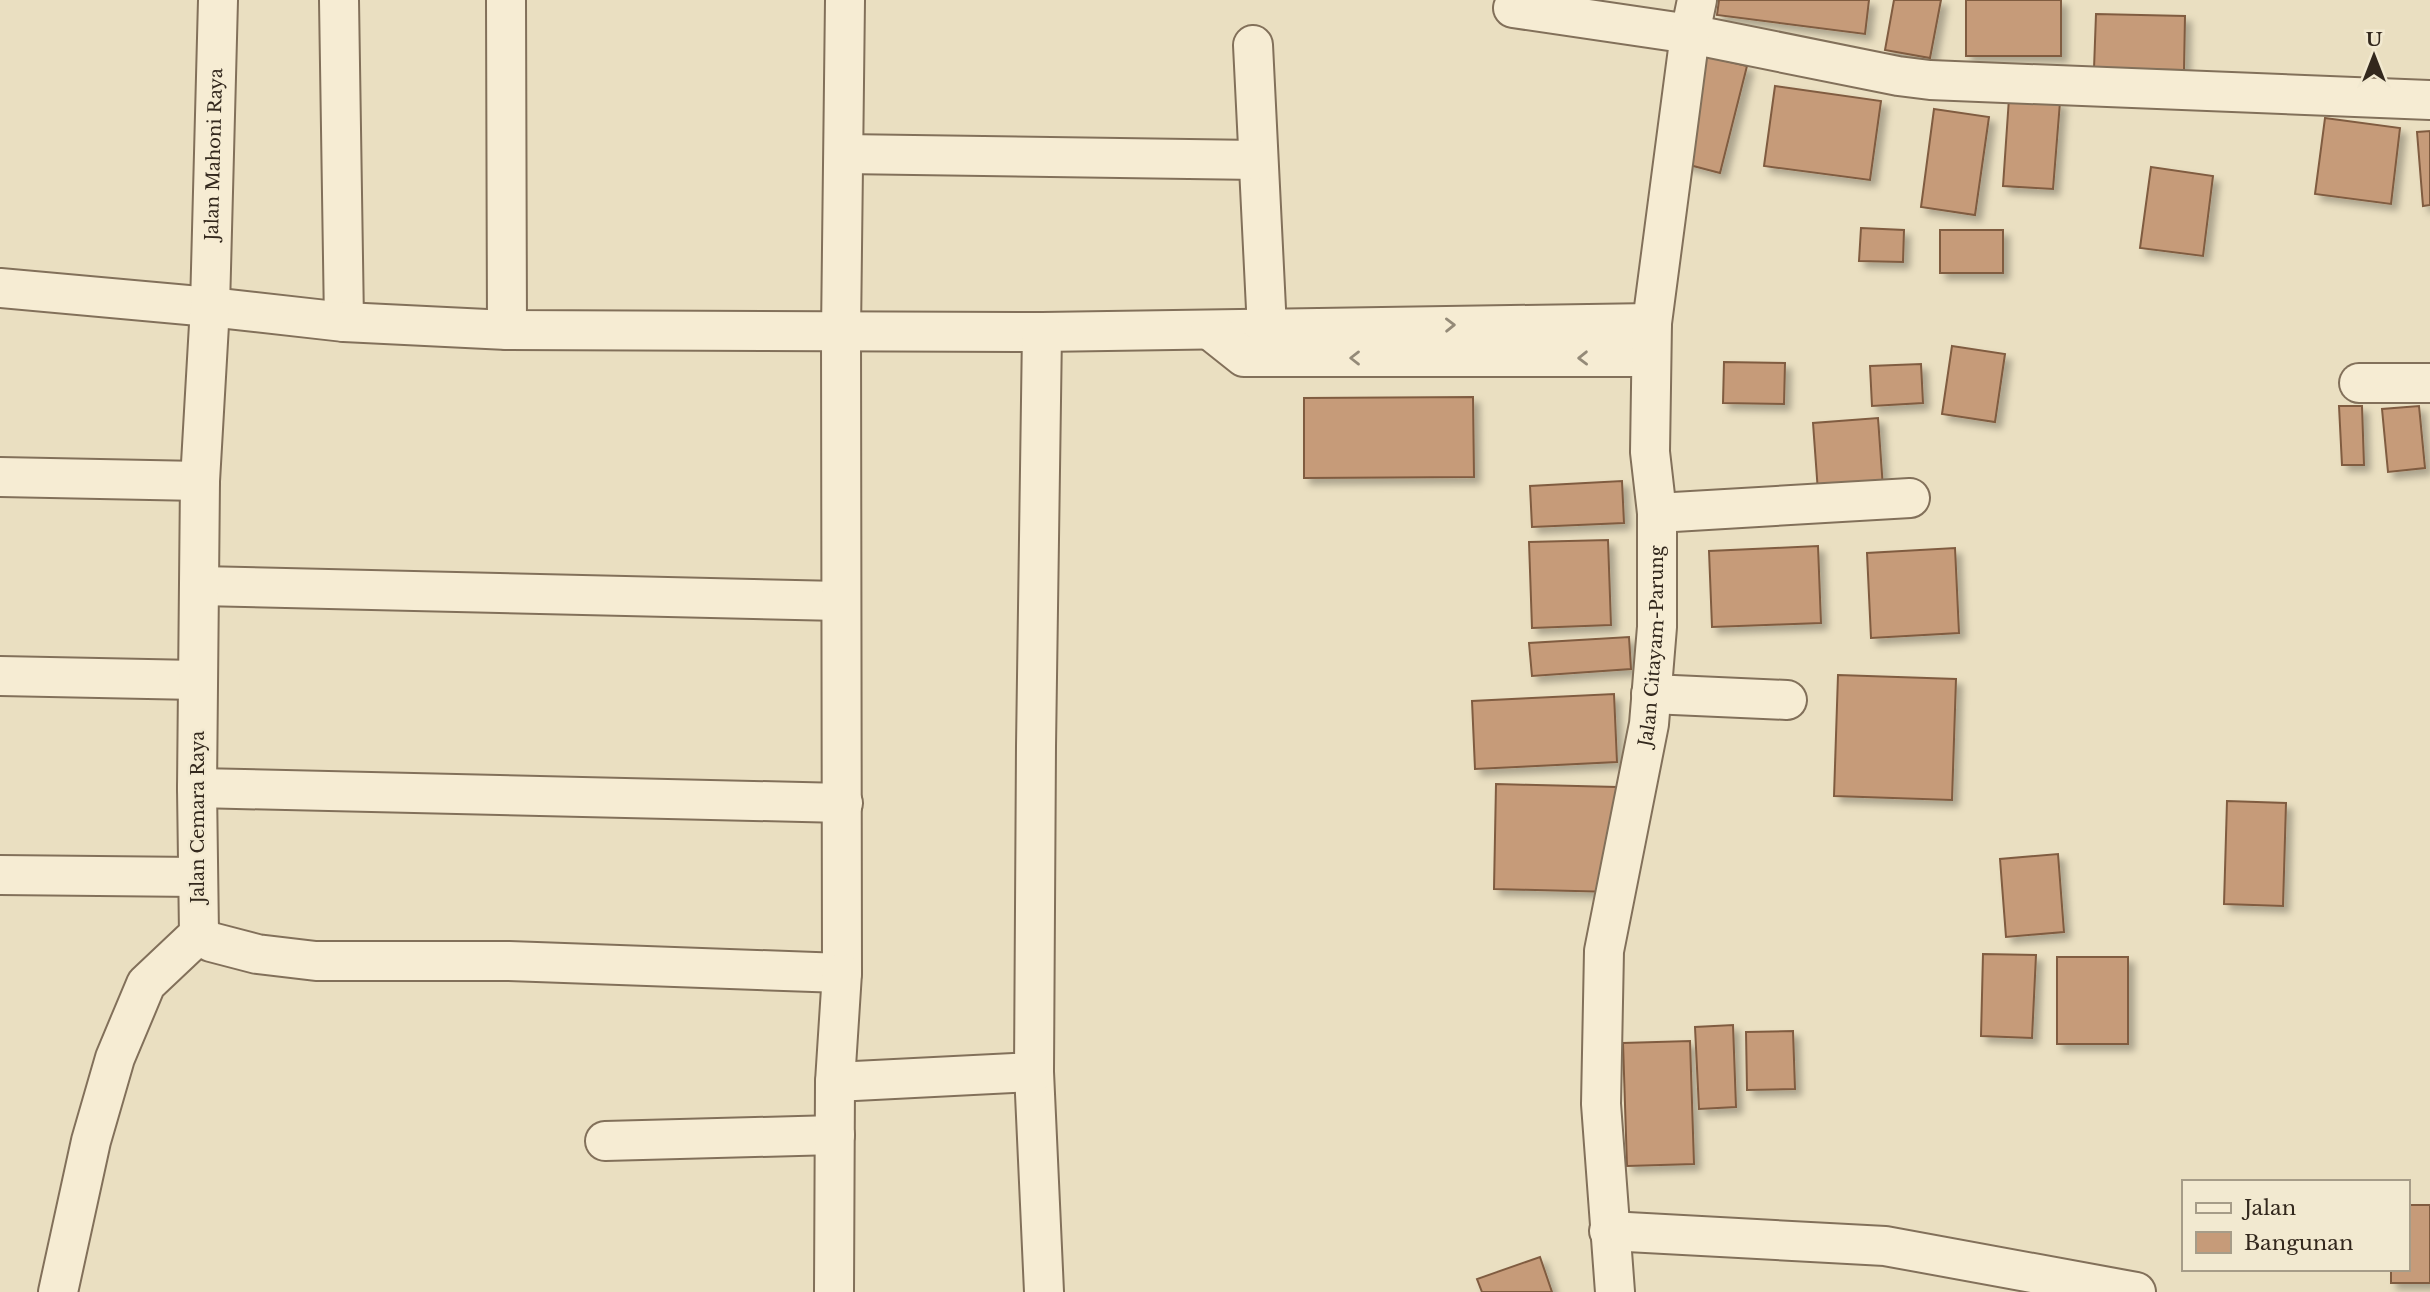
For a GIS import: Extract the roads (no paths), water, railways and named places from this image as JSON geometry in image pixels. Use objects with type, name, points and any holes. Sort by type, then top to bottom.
[{"type":"street","name":"Jalan Mahoni Raya","points":[[210,307],[218,0]]},
{"type":"street","points":[[339,0],[344,322]]},
{"type":"street","points":[[506,0],[507,330]]},
{"type":"street","points":[[834,1292],[835,1082],[842,973],[840,601],[845,0]]},
{"type":"street","points":[[1514,9],[1694,17],[1898,76],[1930,80],[2430,100]]},
{"type":"street","name":"Jalan Citayam-Parung","points":[[1615,1292],[1601,1104],[1604,951],[1649,724],[1657,627],[1657,513],[1650,452],[1651,340],[1694,17]]},
{"type":"street","points":[[1253,44],[1267,329]]},
{"type":"street","points":[[844,154],[1258,160]]},
{"type":"street","points":[[0,288],[344,322],[507,330],[1042,332],[1267,329],[1651,340]]},
{"type":"street","name":"Jalan Cemara Raya","points":[[199,934],[197,680],[200,481],[210,307]]},
{"type":"street","points":[[1210,330],[1244,357],[1651,340]]},
{"type":"street","points":[[1042,332],[1034,1072],[1044,1292]]},
{"type":"street","points":[[2359,383],[2430,383]]},
{"type":"street","points":[[0,477],[200,481]]},
{"type":"street","points":[[1657,513],[1910,498]]},
{"type":"street","points":[[200,586],[840,601]]},
{"type":"street","points":[[0,676],[197,680]]},
{"type":"street","points":[[1651,694],[1787,700]]},
{"type":"street","points":[[197,788],[843,803]]},
{"type":"street","points":[[0,875],[197,877]]},
{"type":"street","points":[[58,1292],[91,1140],[115,1058],[145,984],[199,934],[211,942],[257,954],[316,961],[509,961],[842,973]]},
{"type":"street","points":[[835,1082],[1034,1072]]},
{"type":"street","points":[[605,1140],[835,1135]]},
{"type":"street","points":[[1609,1231],[1885,1246],[2136,1292]]}]
